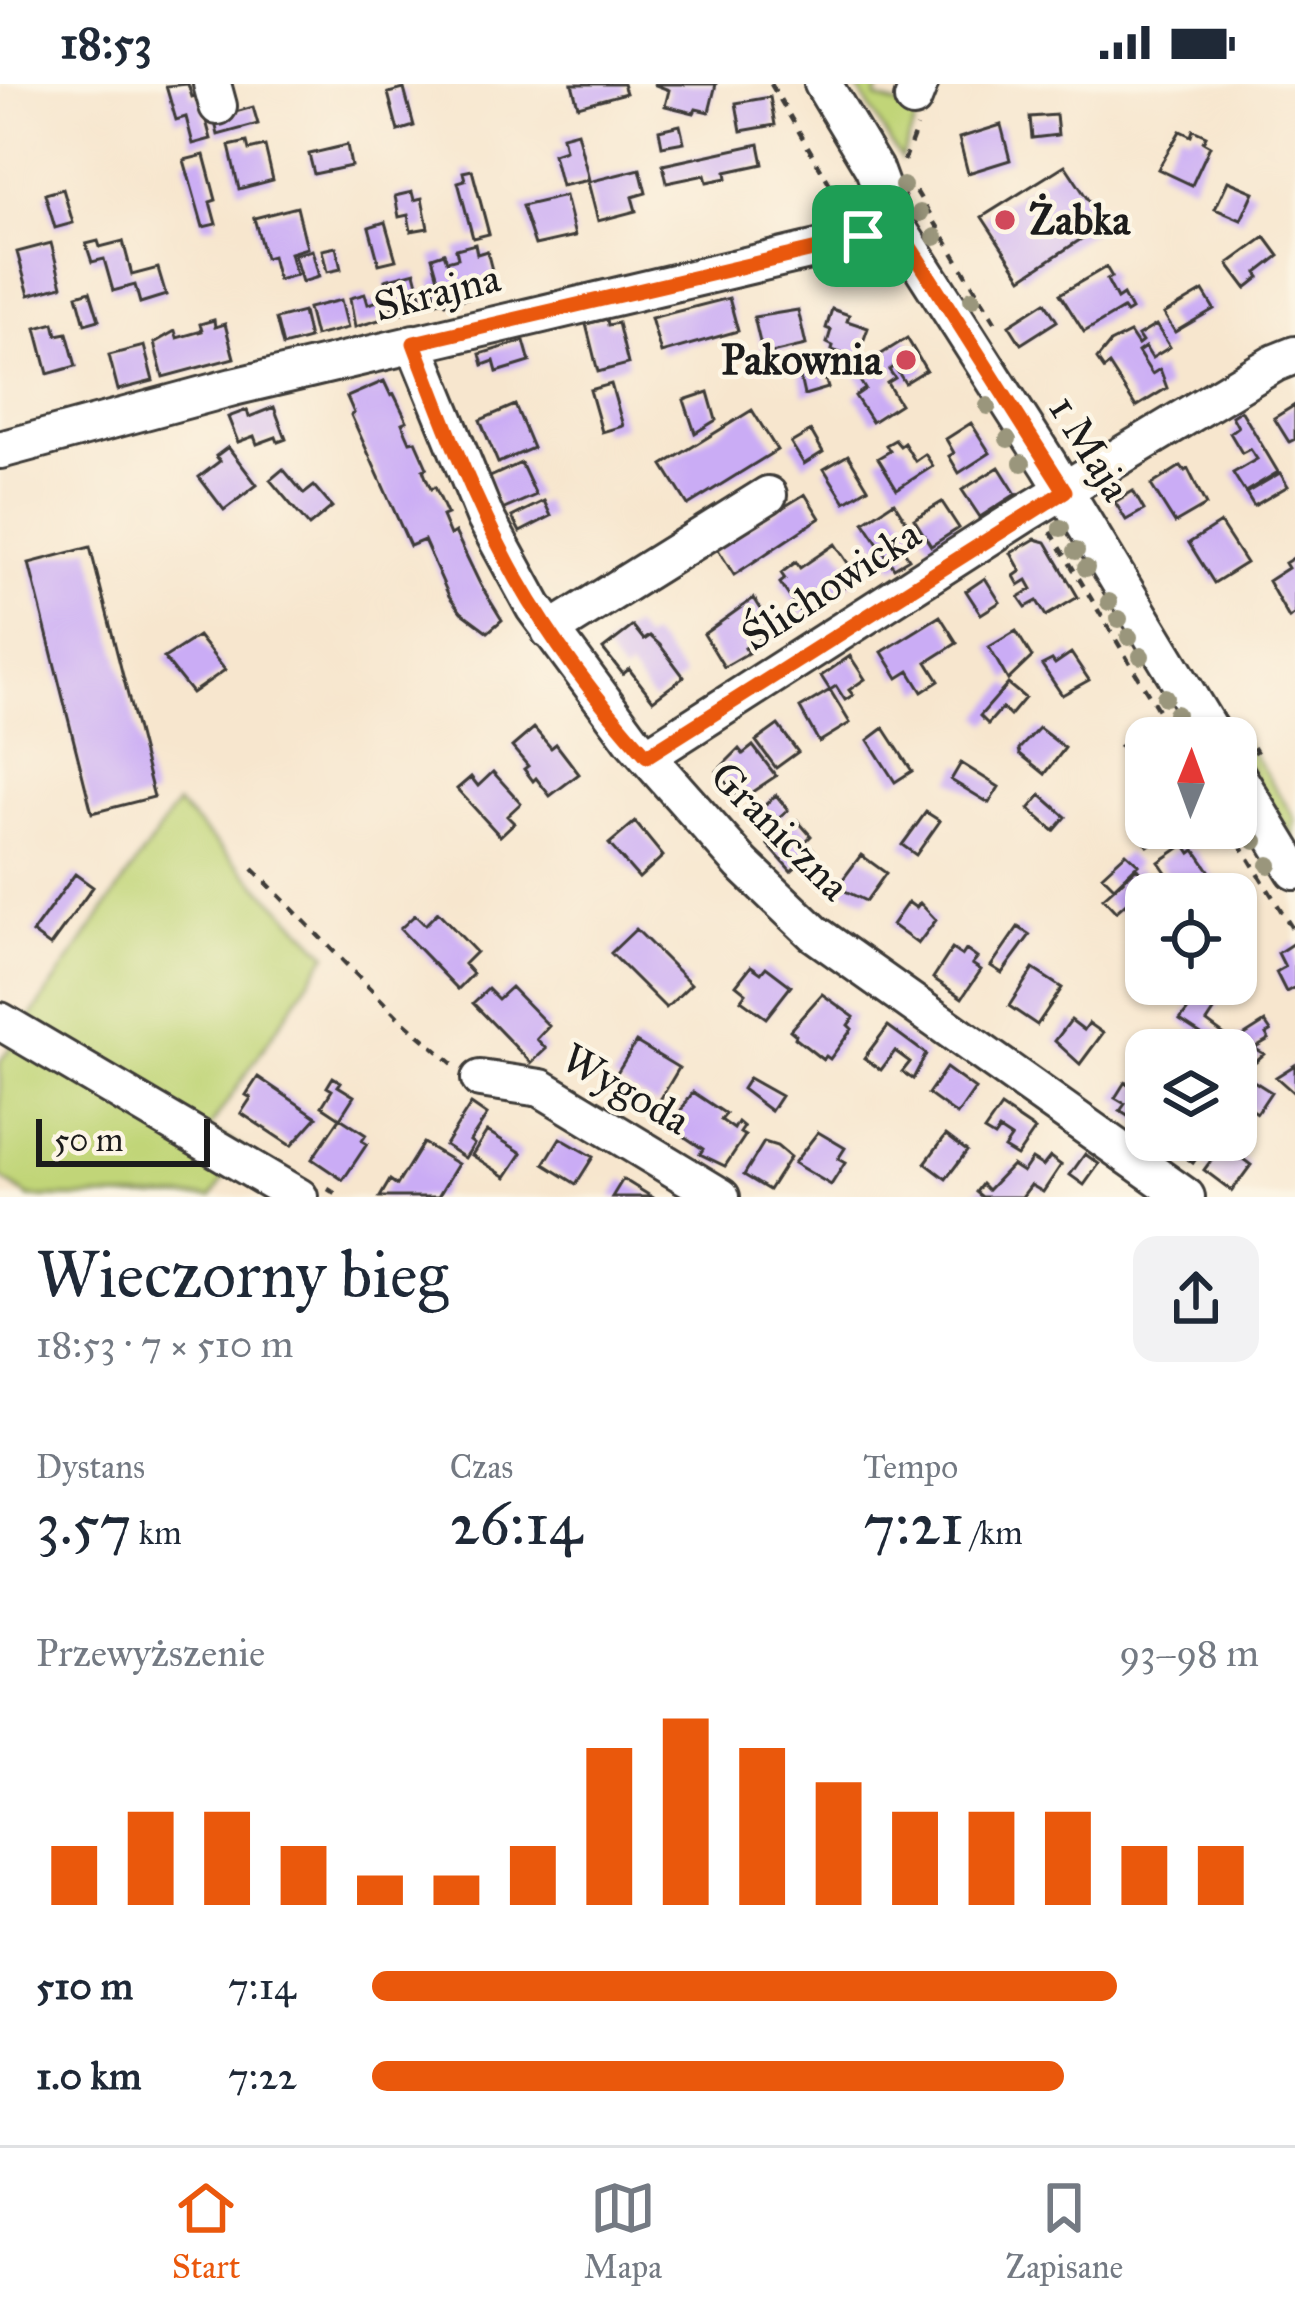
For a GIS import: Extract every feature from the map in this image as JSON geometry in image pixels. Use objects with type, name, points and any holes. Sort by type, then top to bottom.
[{"type":"street","name":"1 Maja","points":[[797,84],[855,178],[890,214],[1201,717]]},
{"type":"street","name":"1 Maja","points":[[823,84],[874,169],[890,214]]},
{"type":"street","name":"Skrajna","points":[[0,450],[217,391],[826,247],[890,214]]},
{"type":"street","name":"Graniczna","points":[[414,343],[486,519],[550,631],[647,756],[788,912],[1186,1197]]},
{"type":"street","name":"Ślichowicka","points":[[647,756],[1065,491],[1295,356]]},
{"type":"street","points":[[550,631],[768,495]]},
{"type":"street","points":[[1257,809],[1295,871]]},
{"type":"street","points":[[0,1021],[299,1197]]},
{"type":"street","name":"Wygoda","points":[[480,1079],[520,1082],[561,1098],[721,1197]]},
{"type":"path","points":[[771,84],[842,200],[842,218]]},
{"type":"path","points":[[1044,524],[1162,717]]},
{"type":"path","points":[[1244,849],[1295,933]]},
{"type":"path","points":[[253,869],[414,1031],[465,1073],[480,1079]]},
{"type":"green space","points":[[855,84],[881,84],[876,98],[919,112],[901,159]]},
{"type":"green space","points":[[1257,759],[1295,819],[1293,838],[1257,781]]},
{"type":"green space","points":[[177,804],[327,954],[209,1129],[243,1148],[212,1197],[30,1197],[0,1178],[0,1062]]},
{"type":"building","points":[[188,84],[192,97],[199,95],[211,139],[193,144],[186,117],[176,120],[166,86]]},
{"type":"building","points":[[572,84],[623,84],[626,93],[578,106]]},
{"type":"building","points":[[653,84],[716,84],[709,112],[696,109],[694,113],[665,106],[669,90]]},
{"type":"building","points":[[404,89],[414,126],[398,131],[388,93]]},
{"type":"building","points":[[770,97],[775,125],[741,131],[736,103]]},
{"type":"building","points":[[253,107],[258,124],[218,135],[214,118]]},
{"type":"building","points":[[1056,115],[1058,135],[1032,138],[1030,117]]},
{"type":"building","points":[[680,125],[684,142],[662,146],[659,130]]},
{"type":"building","points":[[1001,125],[1010,160],[968,173],[959,138]]},
{"type":"building","points":[[1193,130],[1206,136],[1203,142],[1210,146],[1192,185],[1158,169],[1180,131],[1191,136]]},
{"type":"building","points":[[577,132],[589,180],[561,186],[553,154],[565,150],[562,136]]},
{"type":"building","points":[[247,142],[249,150],[265,146],[273,180],[239,189],[229,146]]},
{"type":"building","points":[[759,144],[763,164],[726,172],[727,178],[707,182],[705,175],[667,183],[663,165]]},
{"type":"building","points":[[347,145],[351,166],[314,174],[309,154]]},
{"type":"building","points":[[204,155],[216,200],[210,202],[216,224],[203,227],[184,160]]},
{"type":"building","points":[[1065,165],[1104,224],[1022,278],[982,217]]},
{"type":"building","points":[[640,169],[646,193],[632,197],[636,211],[598,221],[588,182]]},
{"type":"building","points":[[472,170],[489,234],[473,238],[458,182],[465,180],[463,172]]},
{"type":"building","points":[[1228,181],[1254,192],[1241,220],[1215,209]]},
{"type":"building","points":[[63,189],[73,223],[55,228],[45,194]]},
{"type":"building","points":[[412,192],[414,200],[422,198],[428,228],[411,231],[408,215],[399,217],[395,196]]},
{"type":"building","points":[[565,196],[575,236],[535,245],[522,206]]},
{"type":"building","points":[[297,207],[307,248],[290,253],[296,275],[278,280],[272,256],[265,258],[254,218]]},
{"type":"building","points":[[385,222],[396,260],[379,264],[369,227]]},
{"type":"building","points":[[1265,237],[1279,256],[1246,288],[1228,264]]},
{"type":"building","points":[[98,241],[100,247],[123,241],[132,275],[158,268],[166,295],[140,303],[135,285],[113,291],[104,259],[92,262],[86,244]]},
{"type":"building","points":[[51,243],[62,286],[29,295],[17,252]]},
{"type":"building","points":[[475,244],[477,254],[487,251],[497,290],[446,304],[445,300],[437,302],[431,280],[438,278],[432,257],[444,253],[447,261],[458,258],[456,249]]},
{"type":"building","points":[[336,247],[341,269],[327,272],[322,250]]},
{"type":"building","points":[[312,250],[319,277],[302,282],[294,255]]},
{"type":"building","points":[[1106,267],[1117,299],[1123,295],[1131,310],[1123,309],[1084,332],[1060,294]]},
{"type":"building","points":[[415,272],[424,307],[394,315],[385,280]]},
{"type":"building","points":[[90,291],[99,320],[85,324],[77,295]]},
{"type":"building","points":[[1203,291],[1214,309],[1175,332],[1164,314]]},
{"type":"building","points":[[365,294],[368,304],[381,300],[386,318],[355,327],[350,298]]},
{"type":"building","points":[[729,298],[738,331],[661,353],[651,318]]},
{"type":"building","points":[[341,300],[348,328],[315,336],[308,308]]},
{"type":"building","points":[[1045,302],[1057,321],[1021,344],[1009,325]]},
{"type":"building","points":[[832,309],[849,315],[847,321],[868,328],[857,359],[832,350],[827,343]]},
{"type":"building","points":[[798,310],[806,345],[763,355],[754,317]]},
{"type":"building","points":[[303,312],[309,339],[283,346],[276,319]]},
{"type":"building","points":[[607,319],[608,325],[618,323],[628,364],[598,372],[586,324]]},
{"type":"building","points":[[214,320],[215,327],[225,324],[234,358],[163,377],[154,343],[175,331],[177,338],[202,331],[200,324]]},
{"type":"building","points":[[54,323],[57,335],[67,333],[76,366],[48,374],[36,328]]},
{"type":"building","points":[[1156,325],[1170,347],[1152,358],[1145,347],[1138,352],[1152,374],[1160,369],[1167,388],[1136,407],[1109,365],[1104,369],[1097,359],[1110,343],[1130,333],[1138,345],[1142,342],[1138,336]]},
{"type":"building","points":[[907,338],[926,370],[905,383],[894,366],[889,370],[895,378],[887,383],[900,404],[872,422],[855,396],[865,389],[854,371]]},
{"type":"building","points":[[524,341],[530,362],[497,372],[494,361],[483,365],[480,354]]},
{"type":"building","points":[[144,346],[153,381],[118,390],[109,355]]},
{"type":"building","points":[[822,368],[828,388],[804,395],[799,373]]},
{"type":"building","points":[[384,381],[407,421],[402,423],[427,468],[423,470],[431,489],[435,487],[447,514],[442,516],[450,535],[455,532],[502,620],[488,632],[461,612],[449,596],[424,540],[410,546],[351,415],[347,397]]},
{"type":"building","points":[[611,384],[623,426],[602,432],[590,390]]},
{"type":"building","points":[[708,392],[716,420],[695,433],[684,400]]},
{"type":"building","points":[[515,405],[533,448],[498,463],[480,420]]},
{"type":"building","points":[[1295,405],[1295,439],[1289,442],[1274,418]]},
{"type":"building","points":[[274,407],[286,439],[278,442],[276,437],[257,444],[254,436],[238,442],[228,417],[247,410],[249,417]]},
{"type":"building","points":[[752,410],[777,450],[688,505],[663,465]]},
{"type":"building","points":[[1241,410],[1278,472],[1245,492],[1233,473],[1257,459],[1250,449],[1242,453],[1230,433],[1238,427],[1232,416]]},
{"type":"building","points":[[971,423],[990,453],[959,473],[946,439]]},
{"type":"building","points":[[811,431],[823,452],[804,464],[791,443]]},
{"type":"building","points":[[895,440],[900,446],[904,443],[915,461],[925,454],[933,466],[897,489],[878,458],[890,451],[886,445]]},
{"type":"building","points":[[228,447],[257,485],[224,510],[199,477],[220,461],[216,456]]},
{"type":"building","points":[[848,455],[868,488],[845,502],[824,469]]},
{"type":"building","points":[[521,463],[536,495],[502,510],[488,478]]},
{"type":"building","points":[[1181,466],[1188,469],[1206,505],[1175,523],[1151,485]]},
{"type":"building","points":[[999,467],[1016,494],[980,517],[962,490]]},
{"type":"building","points":[[283,469],[304,494],[314,486],[332,507],[309,526],[270,480]]},
{"type":"building","points":[[1280,473],[1288,486],[1254,506],[1246,493]]},
{"type":"building","points":[[1133,491],[1144,510],[1126,520],[1115,502]]},
{"type":"building","points":[[805,494],[820,518],[734,575],[717,548]]},
{"type":"building","points":[[544,501],[551,516],[520,532],[512,517]]},
{"type":"building","points":[[894,502],[916,537],[901,546],[909,559],[894,568],[864,522]]},
{"type":"building","points":[[942,502],[959,528],[931,546],[914,519]]},
{"type":"building","points":[[1220,523],[1246,563],[1214,583],[1189,543]]},
{"type":"building","points":[[1035,539],[1046,542],[1078,597],[1046,616],[1037,601],[1026,607],[1019,597],[1032,589],[1027,580],[1019,585],[1014,576],[1021,571],[1011,553]]},
{"type":"building","points":[[835,544],[858,578],[802,615],[780,583],[785,579],[781,573],[796,562],[800,568]]},
{"type":"building","points":[[90,547],[154,797],[92,813],[29,563]]},
{"type":"building","points":[[1295,557],[1295,614],[1289,618],[1268,581]]},
{"type":"building","points":[[985,578],[1000,602],[981,614],[966,591]]},
{"type":"building","points":[[754,598],[774,630],[724,667],[704,634]]},
{"type":"building","points":[[940,616],[957,643],[927,662],[939,681],[922,692],[909,671],[898,678],[882,652]]},
{"type":"building","points":[[633,626],[644,640],[650,636],[660,645],[684,677],[653,700],[629,669],[623,674],[603,649]]},
{"type":"building","points":[[1016,631],[1032,657],[1008,680],[989,647]]},
{"type":"building","points":[[198,636],[225,670],[192,693],[164,658]]},
{"type":"building","points":[[1071,653],[1089,680],[1062,695],[1042,665],[1052,660],[1055,664]]},
{"type":"building","points":[[850,656],[865,679],[849,690],[853,695],[845,700],[821,676]]},
{"type":"building","points":[[1008,684],[1025,698],[1010,716],[1002,708],[988,724],[980,716]]},
{"type":"building","points":[[830,690],[850,723],[819,742],[800,708]]},
{"type":"building","points":[[778,725],[798,752],[776,768],[756,741]]},
{"type":"building","points":[[534,728],[551,748],[556,744],[579,774],[550,796],[536,778],[533,781],[524,769],[528,766],[512,747]]},
{"type":"building","points":[[884,728],[912,771],[895,782],[868,740]]},
{"type":"building","points":[[1039,728],[1065,748],[1045,774],[1019,749]]},
{"type":"building","points":[[753,746],[776,776],[740,800],[717,771],[739,749],[743,754]]},
{"type":"building","points":[[961,763],[999,787],[989,803],[951,780]]},
{"type":"building","points":[[493,772],[521,803],[507,816],[514,823],[500,836],[457,789],[471,777],[478,786]]},
{"type":"building","points":[[776,795],[788,810],[766,830],[753,816]]},
{"type":"building","points":[[1041,795],[1066,817],[1054,831],[1029,809]]},
{"type":"building","points":[[926,812],[940,821],[916,855],[902,845]]},
{"type":"building","points":[[797,820],[811,836],[806,841],[814,850],[791,871],[768,845]]},
{"type":"building","points":[[635,822],[663,856],[639,878],[609,844]]},
{"type":"building","points":[[1178,849],[1195,850],[1211,873],[1166,873],[1159,862]]},
{"type":"building","points":[[1126,853],[1138,864],[1114,887],[1102,875]]},
{"type":"building","points":[[861,855],[886,873],[866,901],[837,887]]},
{"type":"building","points":[[75,874],[93,887],[50,946],[32,933]]},
{"type":"building","points":[[1125,879],[1125,904],[1116,912],[1103,898]]},
{"type":"building","points":[[908,902],[916,908],[920,903],[936,920],[918,944],[892,925]]},
{"type":"building","points":[[438,912],[476,952],[464,964],[473,974],[458,989],[400,929],[415,915],[425,925]]},
{"type":"building","points":[[1018,927],[1030,935],[1002,973],[991,966]]},
{"type":"building","points":[[636,929],[691,984],[666,1008],[611,953]]},
{"type":"building","points":[[1295,942],[1295,987],[1286,992],[1276,972],[1285,967],[1278,953]]},
{"type":"building","points":[[952,949],[962,956],[966,950],[977,958],[972,964],[981,970],[962,998],[933,978]]},
{"type":"building","points":[[751,966],[761,973],[766,967],[791,986],[766,1018],[741,1000],[746,993],[736,985]]},
{"type":"building","points":[[1033,969],[1062,988],[1037,1025],[1009,1006]]},
{"type":"building","points":[[511,987],[549,1026],[537,1039],[546,1049],[531,1063],[473,1003],[488,989],[498,999]]},
{"type":"building","points":[[822,994],[854,1017],[848,1025],[852,1029],[830,1059],[823,1060],[790,1030]]},
{"type":"building","points":[[1191,1005],[1218,1005],[1207,1022],[1217,1029],[1194,1029],[1180,1020]]},
{"type":"building","points":[[1071,1020],[1084,1030],[1089,1023],[1103,1033],[1080,1064],[1055,1041]]},
{"type":"building","points":[[1265,1022],[1271,1031],[1266,1034],[1269,1039],[1257,1046],[1254,1029]]},
{"type":"building","points":[[888,1026],[926,1054],[913,1079],[902,1072],[910,1062],[895,1051],[881,1070],[864,1058]]},
{"type":"building","points":[[636,1042],[679,1068],[657,1105],[613,1079]]},
{"type":"building","points":[[1295,1065],[1295,1094],[1276,1077]]},
{"type":"building","points":[[946,1068],[975,1089],[957,1115],[928,1094]]},
{"type":"building","points":[[258,1077],[317,1117],[291,1146],[241,1113]]},
{"type":"building","points":[[333,1077],[354,1096],[340,1118],[322,1106],[332,1090],[327,1087]]},
{"type":"building","points":[[749,1078],[781,1096],[771,1111],[742,1089]]},
{"type":"building","points":[[1125,1082],[1125,1104],[1115,1098]]},
{"type":"building","points":[[1257,1083],[1271,1092],[1257,1113]]},
{"type":"building","points":[[693,1092],[726,1114],[721,1120],[734,1129],[738,1122],[744,1127],[740,1133],[745,1136],[725,1166],[700,1154],[703,1149],[670,1127]]},
{"type":"building","points":[[471,1104],[487,1115],[465,1158],[445,1145]]},
{"type":"building","points":[[1001,1107],[1035,1130],[1017,1156],[1004,1148],[1011,1138],[999,1130],[994,1137],[984,1131]]},
{"type":"building","points":[[340,1118],[366,1135],[362,1141],[367,1144],[343,1180],[312,1159]]},
{"type":"building","points":[[487,1131],[522,1153],[506,1177],[472,1155]]},
{"type":"building","points":[[818,1132],[845,1148],[838,1159],[845,1163],[831,1185],[794,1163]]},
{"type":"building","points":[[946,1135],[967,1151],[946,1179],[925,1163]]},
{"type":"building","points":[[560,1138],[593,1157],[576,1184],[544,1164]]},
{"type":"building","points":[[764,1142],[790,1157],[769,1190],[744,1175]]},
{"type":"building","points":[[423,1143],[458,1164],[438,1197],[380,1197],[390,1180],[397,1185]]},
{"type":"building","points":[[1085,1154],[1099,1164],[1084,1185],[1070,1175]]},
{"type":"building","points":[[1050,1157],[1061,1165],[1043,1192],[1031,1185],[1022,1197],[982,1197],[976,1192],[982,1184],[988,1190],[1012,1165],[1023,1172],[1032,1159],[1043,1166]]},
{"type":"building","points":[[1211,1161],[1251,1165],[1232,1191],[1204,1170]]},
{"type":"building","points":[[623,1179],[652,1197],[612,1197]]},
{"type":"place","name":"Żabka","points":[[1005,220]]},
{"type":"place","name":"Pakownia","points":[[906,360]]},
{"type":"route","points":[[893,220],[1065,491],[647,756],[556,640],[518,580],[486,519],[414,343],[863,236],[893,220]]}]
